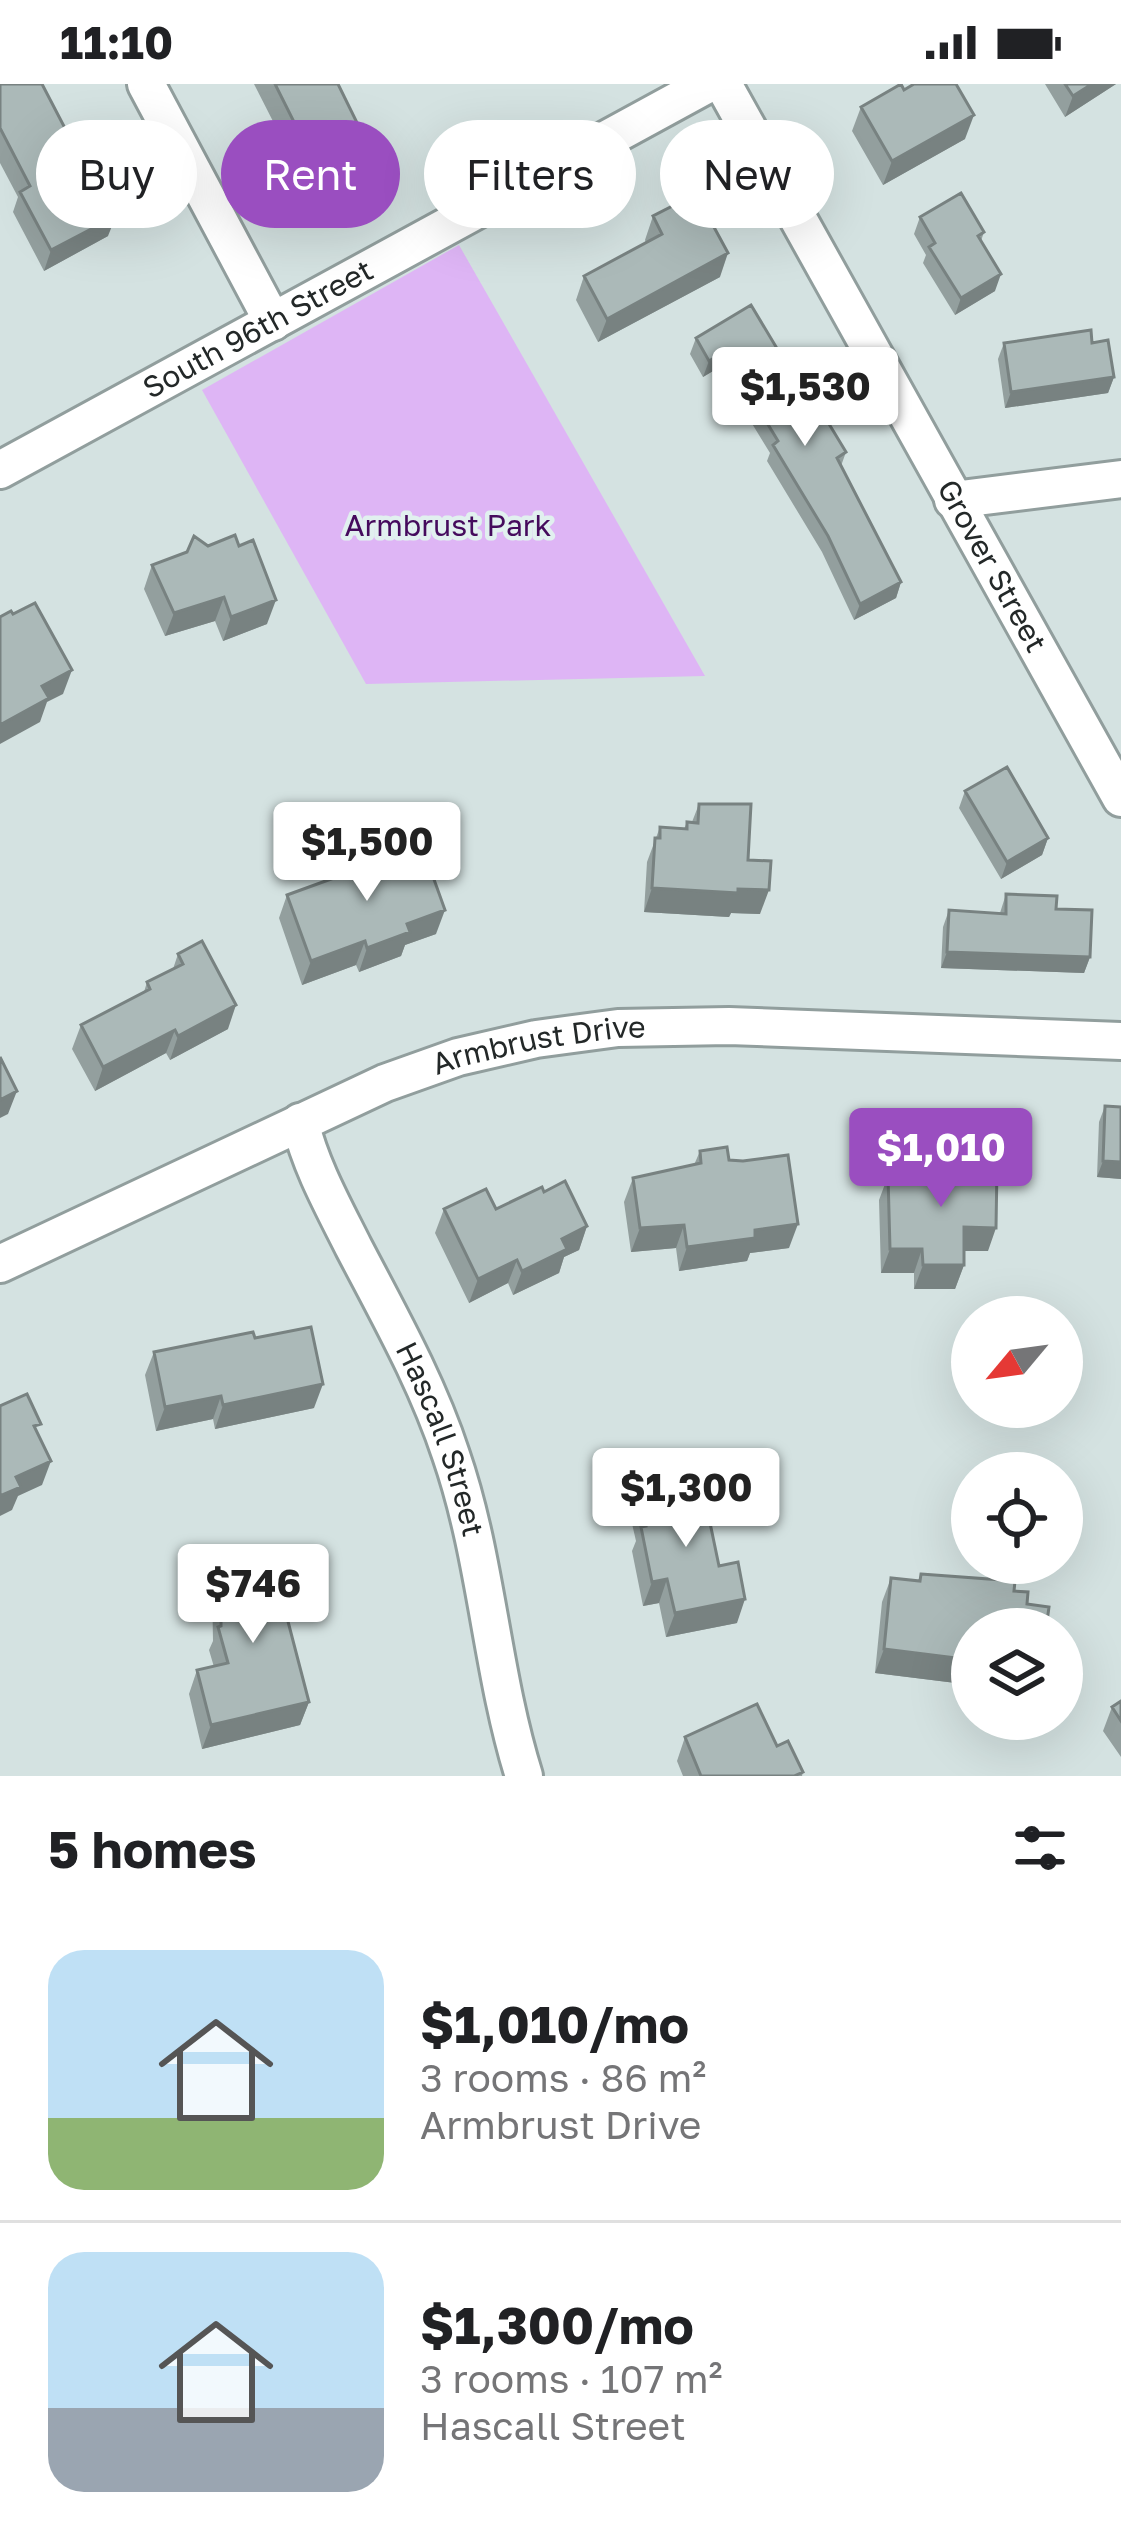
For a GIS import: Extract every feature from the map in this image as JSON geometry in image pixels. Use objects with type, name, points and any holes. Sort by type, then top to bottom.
[{"type":"street","points":[[146,84],[273,322]]},
{"type":"street","name":"South 96th Street","points":[[0,470],[709,84]]},
{"type":"street","name":"Grover Street","points":[[723,84],[1121,798]]},
{"type":"street","points":[[953,500],[1121,479]]},
{"type":"street","name":"Armbrust Drive","points":[[0,1264],[385,1083],[536,1039],[617,1028],[729,1026],[1121,1041]]},
{"type":"street","name":"Hascall Street","points":[[300,1122],[317,1176],[416,1369],[452,1455],[474,1539],[506,1717],[524,1776]]},
{"type":"green space","name":"Armbrust Park","points":[[459,245],[705,676],[366,684],[202,390]]},
{"type":"building","points":[[0,84],[42,84],[61,120],[36,120],[36,222],[20,192],[30,186],[0,128]]},
{"type":"building","points":[[275,84],[338,84],[356,120],[293,120]]},
{"type":"building","points":[[901,84],[904,90],[914,84],[956,84],[974,115],[892,161],[861,107]]},
{"type":"building","points":[[1065,84],[1092,84],[1073,96]]},
{"type":"building","points":[[961,193],[984,232],[978,236],[1001,274],[961,298],[929,247],[935,243],[920,217]]},
{"type":"building","points":[[660,212],[660,228],[714,228],[728,253],[607,319],[584,276],[662,234],[653,216]]},
{"type":"building","points":[[39,228],[93,228],[51,250]]},
{"type":"building","points":[[751,305],[818,417],[823,414],[846,452],[837,458],[901,582],[860,604],[828,536],[773,445],[778,441],[724,352],[709,361],[696,338]]},
{"type":"building","points":[[1091,330],[1092,343],[1108,340],[1114,377],[1011,392],[1004,343]]},
{"type":"building","points":[[235,535],[239,546],[253,540],[276,600],[231,617],[224,597],[174,613],[152,565],[187,552],[194,536],[208,546]]},
{"type":"building","points":[[35,603],[72,670],[42,686],[49,698],[0,725],[0,617]]},
{"type":"building","points":[[1007,767],[1048,838],[1007,862],[965,791]]},
{"type":"building","points":[[699,804],[751,804],[748,860],[771,861],[769,890],[652,888],[660,827],[687,829],[687,822],[698,823]]},
{"type":"building","points":[[422,846],[445,910],[407,924],[410,932],[367,948],[365,941],[311,961],[287,895]]},
{"type":"building","points":[[1006,894],[1057,896],[1056,909],[1092,910],[1090,957],[947,952],[949,910],[1006,914]]},
{"type":"building","points":[[202,941],[236,1005],[103,1067],[81,1025],[150,989],[147,982],[183,964],[178,954]]},
{"type":"building","points":[[0,1057],[17,1091],[0,1100]]},
{"type":"building","points":[[1105,1106],[1121,1107],[1121,1162],[1103,1161]]},
{"type":"building","points":[[727,1147],[729,1160],[788,1155],[798,1224],[755,1230],[755,1238],[687,1247],[684,1225],[640,1228],[633,1178],[701,1163],[700,1151]]},
{"type":"building","points":[[925,1166],[997,1167],[996,1228],[964,1227],[964,1265],[923,1265],[922,1249],[890,1249],[888,1176],[924,1176]]},
{"type":"building","points":[[565,1181],[587,1226],[562,1239],[567,1249],[522,1271],[517,1260],[478,1279],[444,1209],[486,1189],[496,1209]]},
{"type":"building","points":[[311,1327],[323,1384],[223,1405],[221,1396],[165,1407],[154,1352],[253,1332],[255,1338]]},
{"type":"building","points":[[27,1394],[41,1424],[34,1426],[51,1461],[16,1477],[21,1487],[0,1496],[0,1406]]},
{"type":"building","points":[[694,1480],[702,1519],[709,1518],[719,1566],[738,1562],[745,1599],[675,1613],[667,1579],[652,1582],[639,1491]]},
{"type":"building","points":[[285,1560],[285,1610],[309,1702],[211,1725],[197,1670],[228,1663],[218,1627],[221,1561]]},
{"type":"building","points":[[921,1574],[951,1576],[951,1584],[1015,1584],[1014,1591],[1028,1592],[1027,1604],[1049,1608],[951,1608],[951,1657],[884,1649],[891,1578],[920,1581]]},
{"type":"building","points":[[757,1704],[777,1746],[788,1741],[803,1772],[794,1776],[701,1776],[685,1737]]}]
